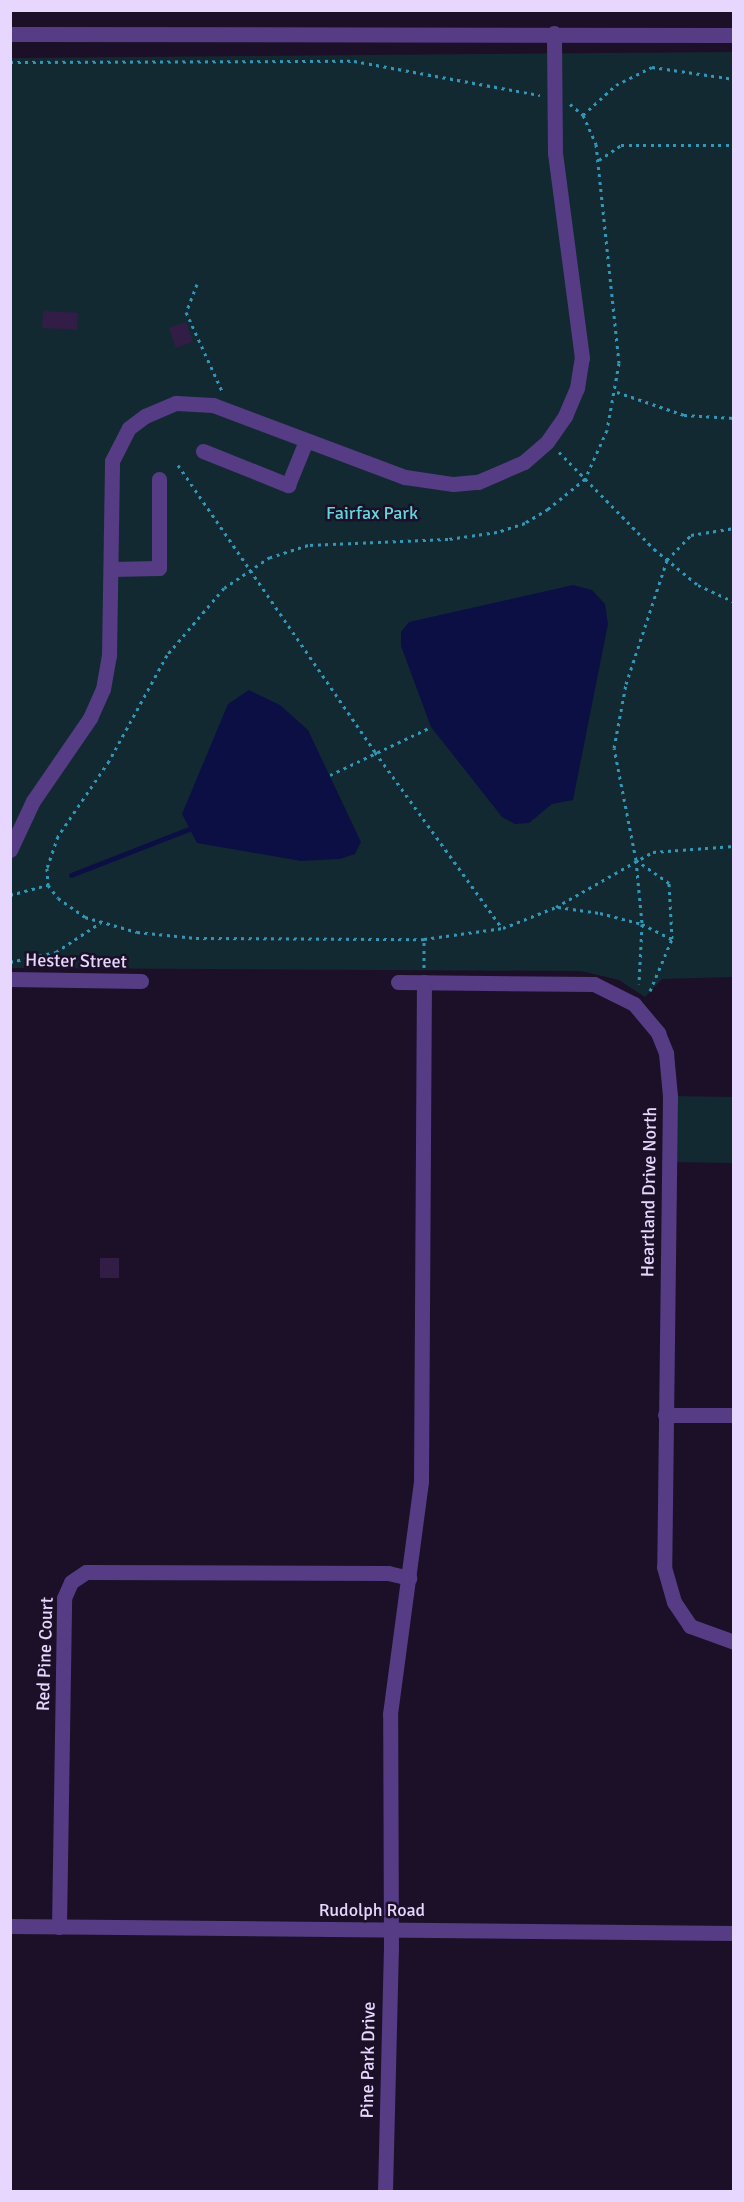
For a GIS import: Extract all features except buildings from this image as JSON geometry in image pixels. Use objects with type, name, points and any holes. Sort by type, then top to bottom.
[{"type":"street","points":[[10,850],[33,801],[90,718],[103,689],[109,656],[112,461],[129,428],[145,416],[176,403],[195,402],[229,410],[405,477],[453,484],[502,474],[547,442],[565,416],[577,388],[582,358],[555,153],[554,33]]},
{"type":"street","points":[[10,34],[734,35]]},
{"type":"street","points":[[203,451],[288,485],[306,441]]},
{"type":"street","points":[[111,569],[159,568],[159,479]]},
{"type":"street","name":"Hester Street","points":[[10,980],[141,981]]},
{"type":"street","name":"Heartland Drive North","points":[[398,982],[594,984],[634,1004],[658,1033],[669,1075],[664,1568],[674,1602],[690,1626],[734,1642]]},
{"type":"street","name":"Pine Park Drive","points":[[385,2192],[390,1929],[390,1714],[421,1482],[424,982]]},
{"type":"street","points":[[665,1415],[734,1415]]},
{"type":"street","name":"Red Pine Court","points":[[59,1927],[63,1598],[71,1582],[86,1572],[388,1573],[409,1578]]},
{"type":"street","name":"Rudolph Road","points":[[10,1926],[734,1933]]},
{"type":"path","points":[[10,63],[354,61],[554,98],[576,107],[591,128],[599,160],[618,332],[617,392],[607,430],[585,479],[548,509],[525,523],[497,532],[448,539],[308,545],[270,557],[206,605],[167,655],[109,761],[58,836],[50,852],[48,885],[71,909],[100,923],[196,938],[424,939],[503,928],[556,907],[636,860],[674,848],[734,846]]},
{"type":"path","points":[[583,115],[616,85],[652,67],[734,79]]},
{"type":"path","points":[[599,160],[621,145],[734,145]]},
{"type":"path","points":[[197,284],[186,312],[229,410]]},
{"type":"path","points":[[617,392],[684,415],[734,418]]},
{"type":"path","points":[[555,448],[667,560],[698,585],[734,602]]},
{"type":"path","points":[[178,465],[375,752],[503,928]]},
{"type":"path","points":[[639,984],[642,924],[636,860],[614,748],[626,684],[667,560],[691,535],[734,528]]},
{"type":"path","points":[[330,775],[431,727]]},
{"type":"path","points":[[636,860],[669,883],[672,939],[650,992]]},
{"type":"path","points":[[10,895],[48,885]]},
{"type":"path","points":[[556,907],[600,913],[642,924],[672,939]]},
{"type":"path","points":[[10,962],[56,952],[100,923]]},
{"type":"path","points":[[424,939],[424,982]]},
{"type":"green space","name":"Fairfax Park","points":[[733,52],[733,977],[662,979],[645,997],[619,980],[581,971],[11,968],[11,58]]},
{"type":"green space","points":[[670,1096],[733,1097],[732,1163],[669,1162]]},
{"type":"shaded area","points":[[573,585],[592,590],[605,604],[608,624],[573,800],[552,804],[529,823],[515,824],[502,817],[431,727],[401,646],[401,632],[409,622]]},
{"type":"shaded area","points":[[249,690],[280,705],[308,730],[361,842],[355,854],[340,859],[301,861],[197,843],[182,814],[228,704]]},
{"type":"waterway","points":[[71,875],[194,827]]}]
